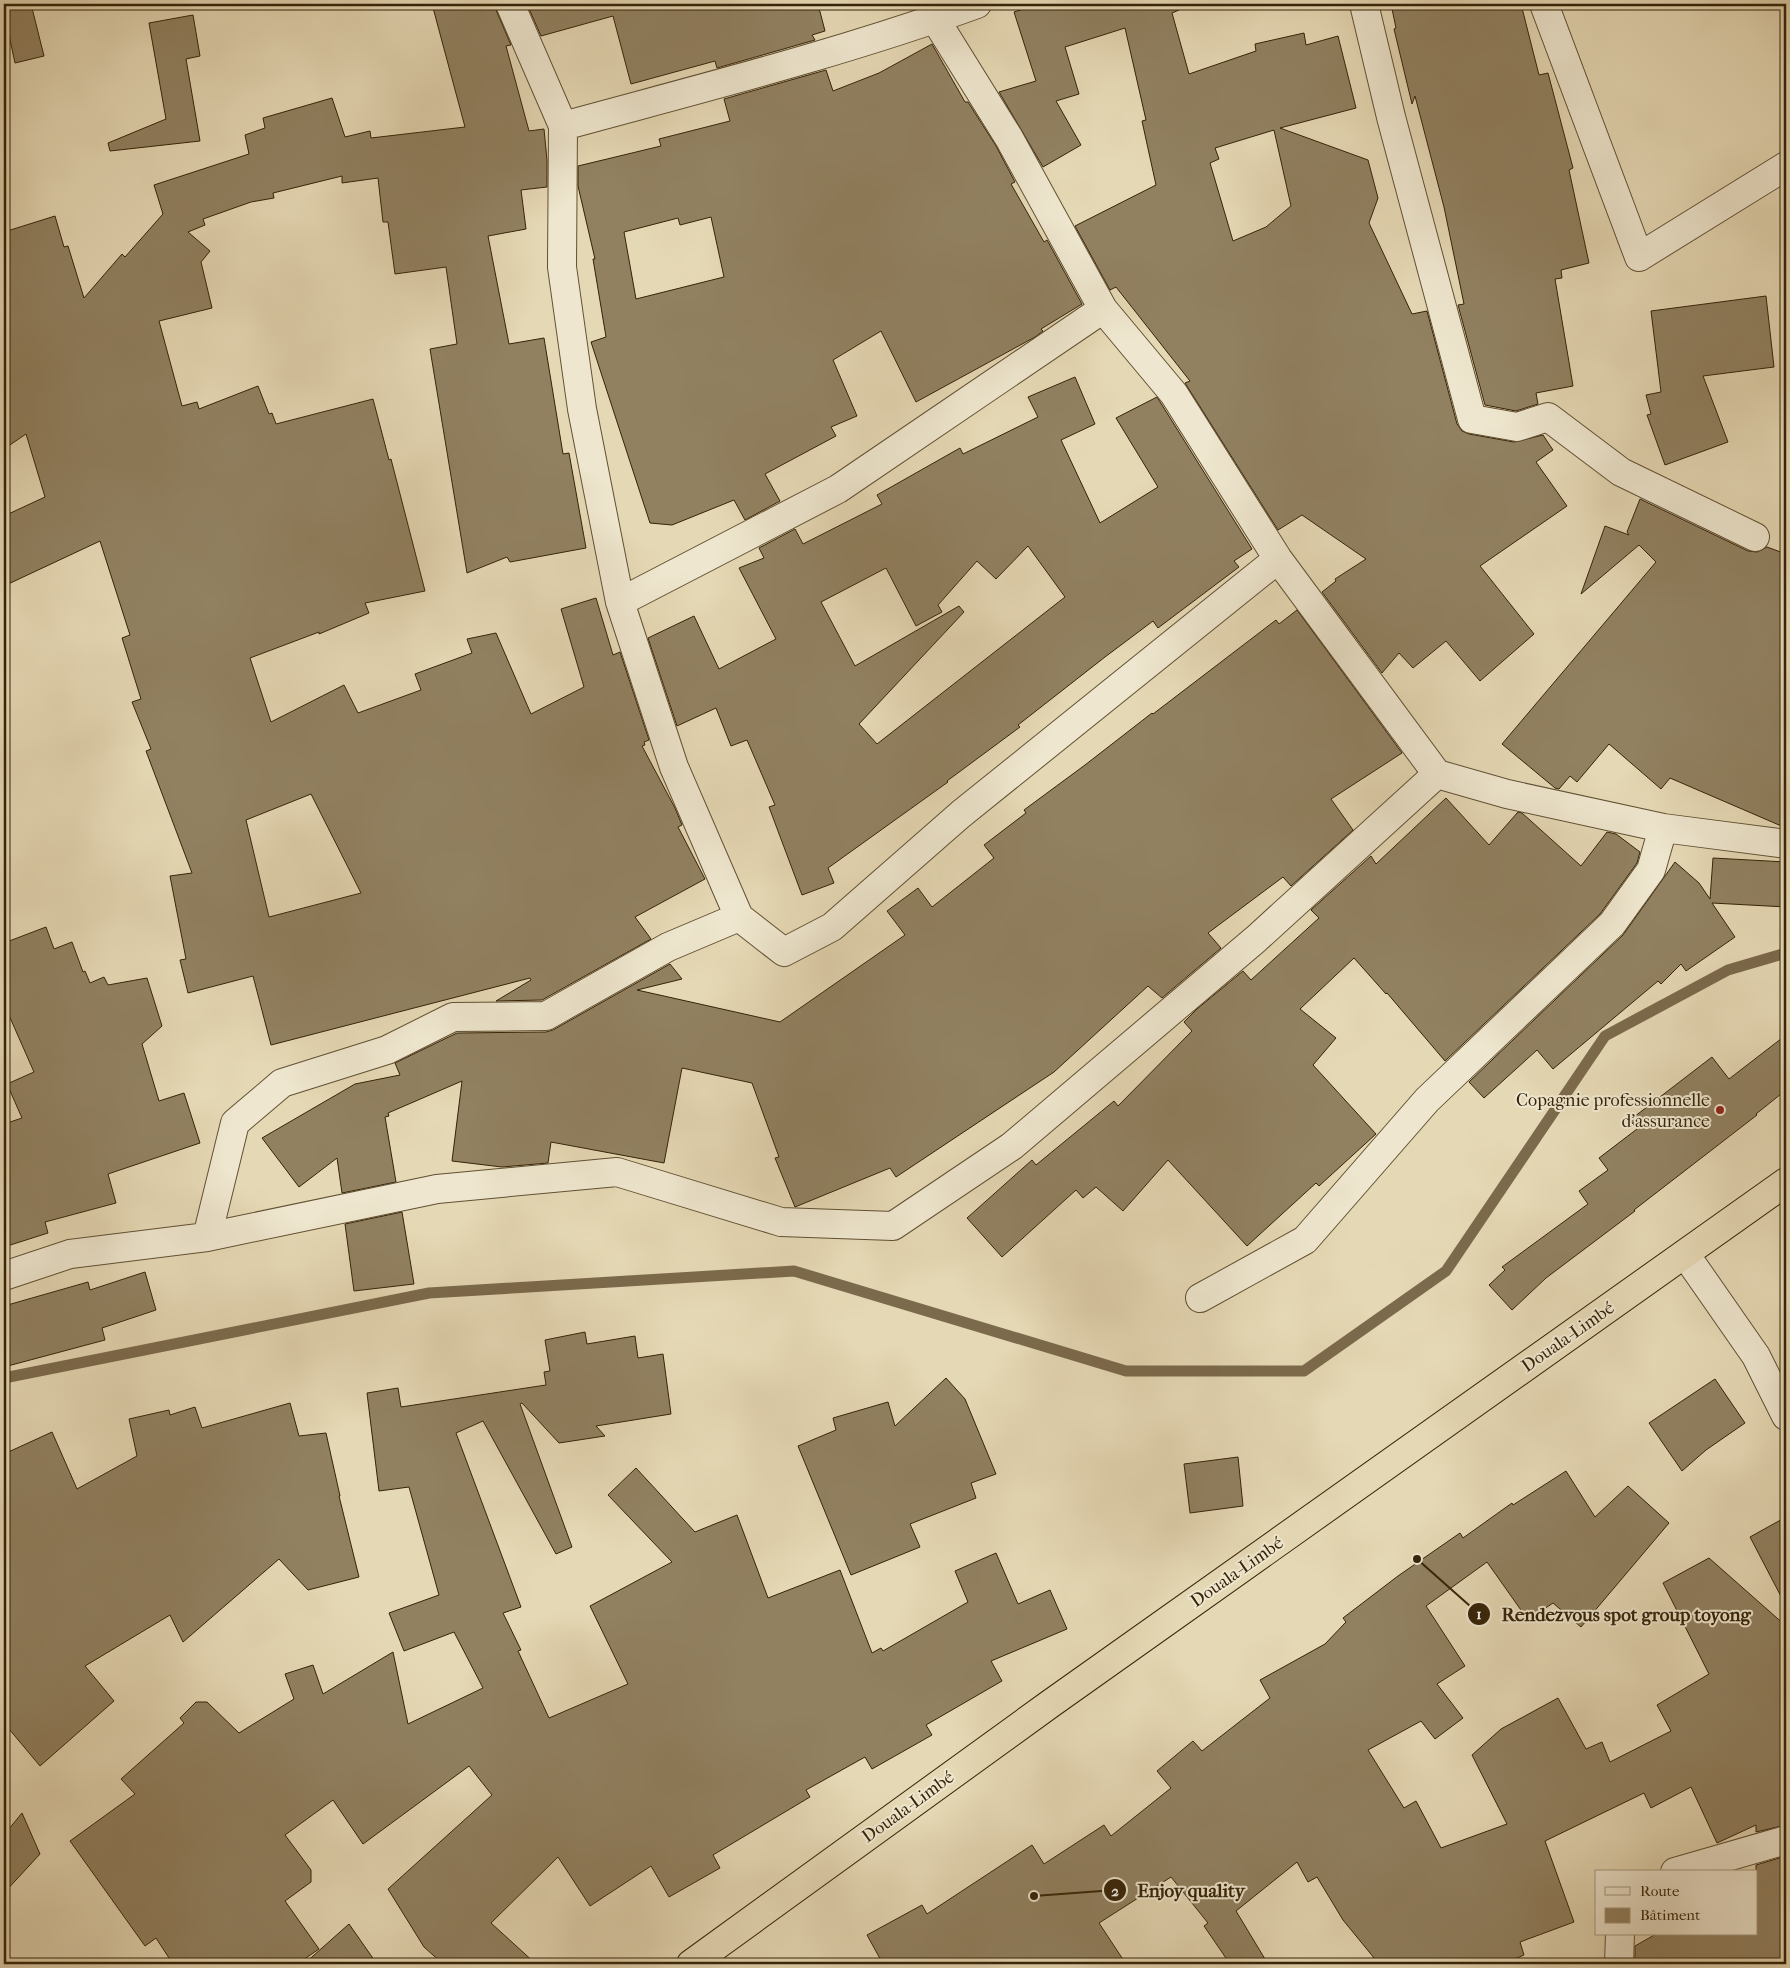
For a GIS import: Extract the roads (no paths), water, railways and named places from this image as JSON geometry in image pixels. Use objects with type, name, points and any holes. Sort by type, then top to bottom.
[{"type":"highway","name":"Douala-Limbé","points":[[691,1964],[1050,1704],[1786,1182]]},
{"type":"street","points":[[510,4],[563,126],[562,267],[582,409],[620,602],[674,767],[739,917],[784,952],[832,927],[961,814],[1278,559]]},
{"type":"street","points":[[563,126],[779,67],[933,11],[977,4]]},
{"type":"street","points":[[1364,4],[1391,117],[1472,419],[1517,427],[1548,417],[1621,472],[1754,537]]},
{"type":"street","points":[[1544,4],[1639,257],[1786,166]]},
{"type":"street","points":[[933,11],[1009,138],[1103,309],[1174,394],[1278,559],[1437,774],[1507,794],[1663,828],[1786,844]]},
{"type":"street","points":[[620,602],[838,489],[1103,309]]},
{"type":"street","points":[[4,1276],[70,1254],[207,1237],[437,1189],[616,1172],[781,1222],[893,1226],[1012,1146],[1256,939],[1437,774]]},
{"type":"street","points":[[1200,1298],[1304,1240],[1427,1100],[1612,924],[1652,870],[1663,828]]},
{"type":"street","points":[[207,1237],[235,1123],[282,1083],[387,1050],[452,1017],[546,1016],[668,947],[739,917]]},
{"type":"street","points":[[1685,1254],[1756,1356],[1786,1416]]},
{"type":"street","points":[[1682,1870],[1786,1840]]},
{"type":"street","points":[[1619,1964],[1620,1936]]},
{"type":"waterway","points":[[4,1378],[429,1293],[794,1271],[1126,1371],[1304,1371],[1446,1271],[1605,1036],[1728,970],[1786,953]]},
{"type":"place","name":"Copagnie professionnelle d'assurance","points":[[1720,1110]]},
{"type":"place","name":"Rendezvous spot group toyong","points":[[1417,1559]]},
{"type":"place","name":"Enjoy quality","points":[[1034,1896]]}]
